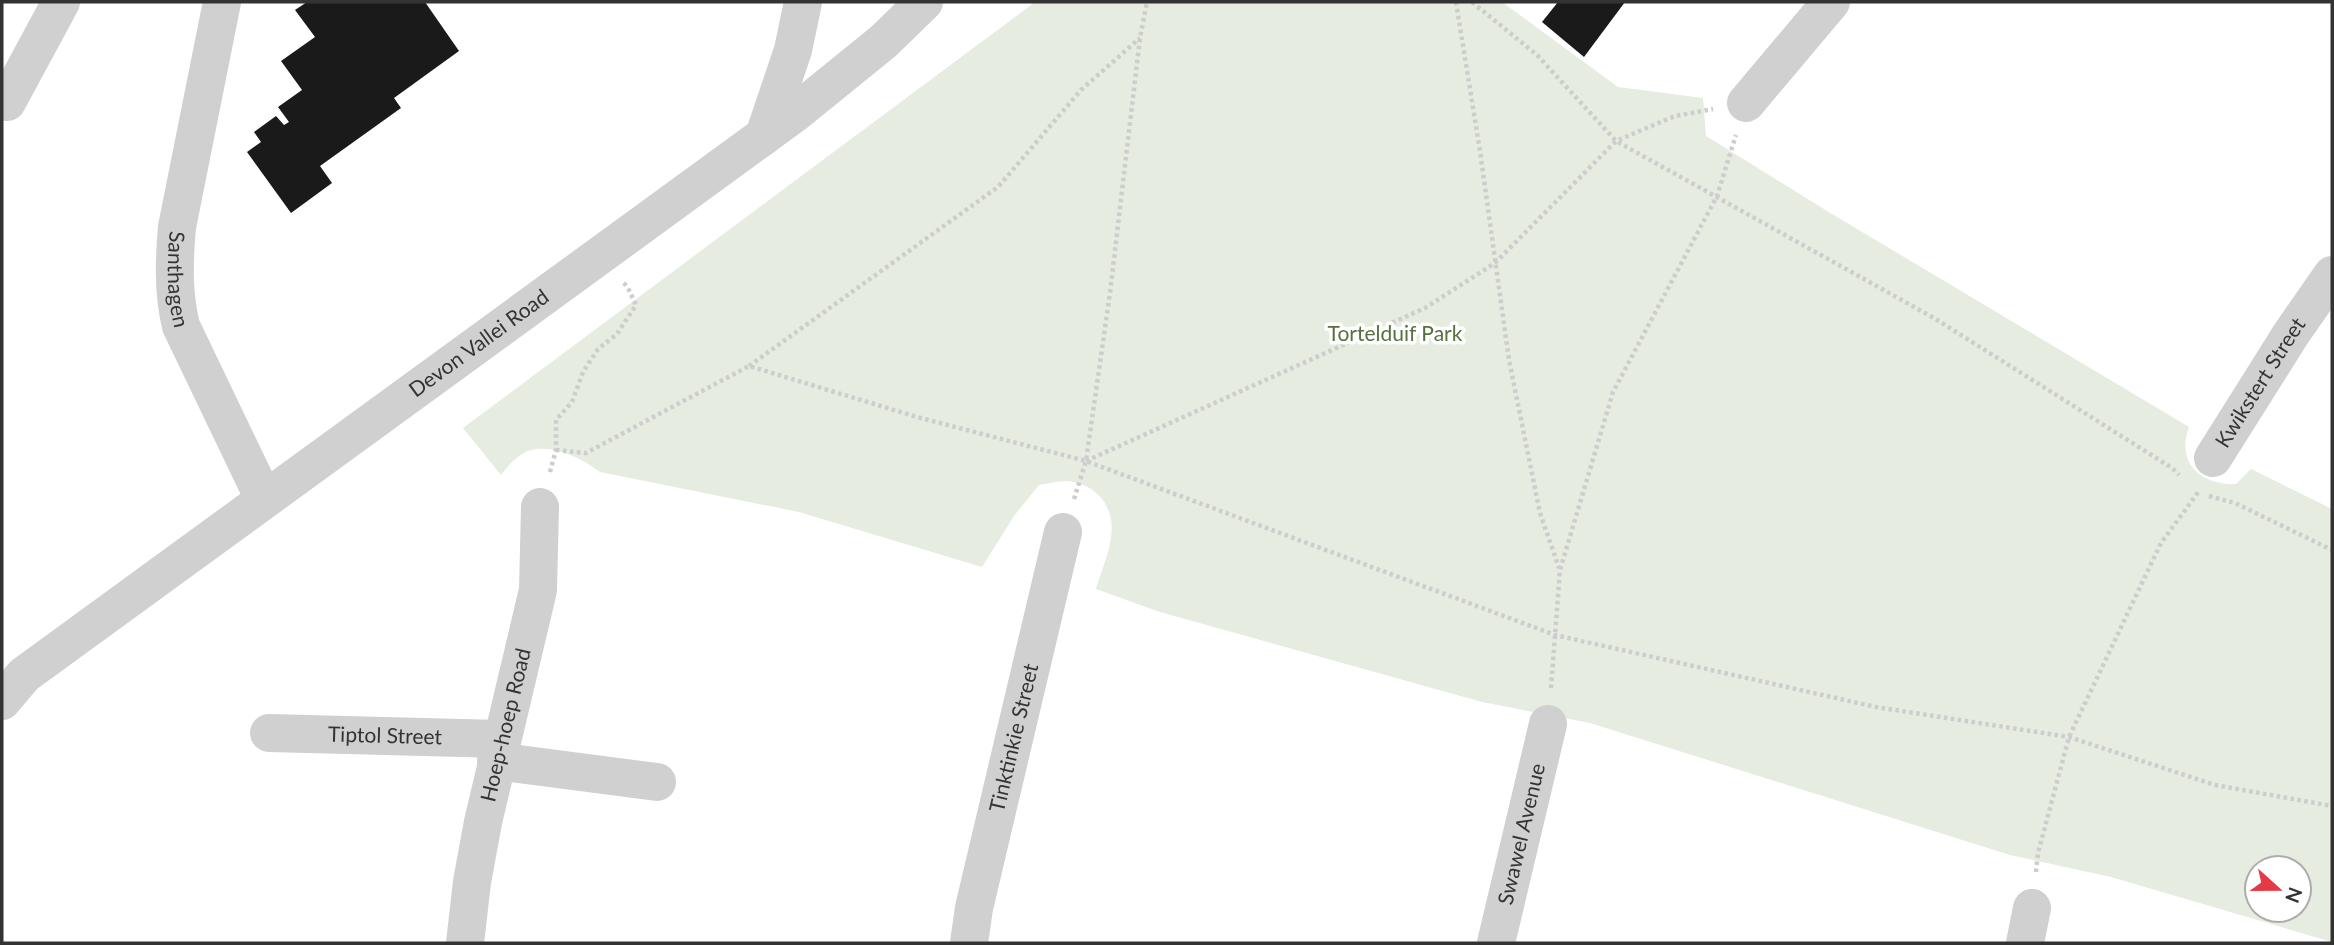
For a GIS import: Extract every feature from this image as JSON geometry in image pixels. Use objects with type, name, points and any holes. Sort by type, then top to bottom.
[{"type":"street","points":[[7,102],[61,2]]},
{"type":"street","name":"Santhagen","points":[[222,2],[177,227],[174,263],[176,304],[181,326],[264,499]]},
{"type":"street","points":[[764,136],[793,50],[803,2]]},
{"type":"street","name":"Devon Vallei Road","points":[[9,687],[764,136],[884,41],[924,2]]},
{"type":"street","points":[[1746,103],[1830,2]]},
{"type":"street","name":"Kwikstert Street","points":[[2201,471],[2332,275]]},
{"type":"street","name":"Hoep-hoep Road","points":[[465,943],[472,882],[499,750],[538,590],[540,507]]},
{"type":"street","name":"Tinktinkie Street","points":[[969,943],[974,908],[1063,532]]},
{"type":"street","name":"Swawel Avenue","points":[[1496,943],[1548,724]]},
{"type":"street","name":"Tiptol Street","points":[[269,733],[499,750],[657,782]]},
{"type":"path","points":[[1063,532],[1086,461],[1110,293],[1140,38],[1147,2]]},
{"type":"path","points":[[1455,2],[1509,360],[1540,513],[1560,570]]},
{"type":"path","points":[[1472,2],[1537,55],[1616,141],[1934,318],[2172,468],[2180,476]]},
{"type":"path","points":[[556,450],[586,453],[748,366],[998,187],[1081,90],[1140,38]]},
{"type":"path","points":[[1086,461],[1425,308],[1495,263],[1616,141],[1675,116],[1746,103],[1717,196],[1613,392],[1560,570],[1548,724]]},
{"type":"path","points":[[540,507],[556,450],[556,420],[572,401],[583,372],[598,349],[617,334],[636,305],[628,288],[603,253]]},
{"type":"path","points":[[748,366],[917,417],[1086,461],[1555,635],[1876,706],[2069,737],[2215,785],[2332,806]]},
{"type":"path","points":[[2029,925],[2038,853],[2069,737],[2161,543],[2198,493],[2201,471]]},
{"type":"path","points":[[2198,493],[2201,471]]},
{"type":"path","points":[[2198,493],[2235,503],[2332,550]]},
{"type":"green space","name":"Tortelduif Park","points":[[1035,2],[1502,2],[1618,87],[1703,98],[1706,136],[2189,427],[2186,451],[2194,469],[2202,476],[2212,481],[2236,484],[2251,469],[2332,509],[2332,942],[2271,924],[2313,924],[2313,854],[2243,854],[2243,916],[2111,877],[2010,855],[1590,723],[1482,702],[1160,612],[1096,589],[1107,556],[1112,526],[1102,498],[1077,483],[1063,481],[1039,485],[1014,516],[982,567],[799,512],[600,472],[586,462],[549,449],[531,450],[522,454],[501,475],[463,428]]},
{"type":"building","points":[[307,2],[425,2],[459,51],[394,98],[401,108],[320,166],[332,183],[291,213],[247,152],[261,142],[254,132],[276,116],[284,125],[289,122],[278,107],[302,90],[281,61],[315,37],[295,10]]},
{"type":"building","points":[[1558,2],[1625,2],[1584,57],[1542,22]]}]
